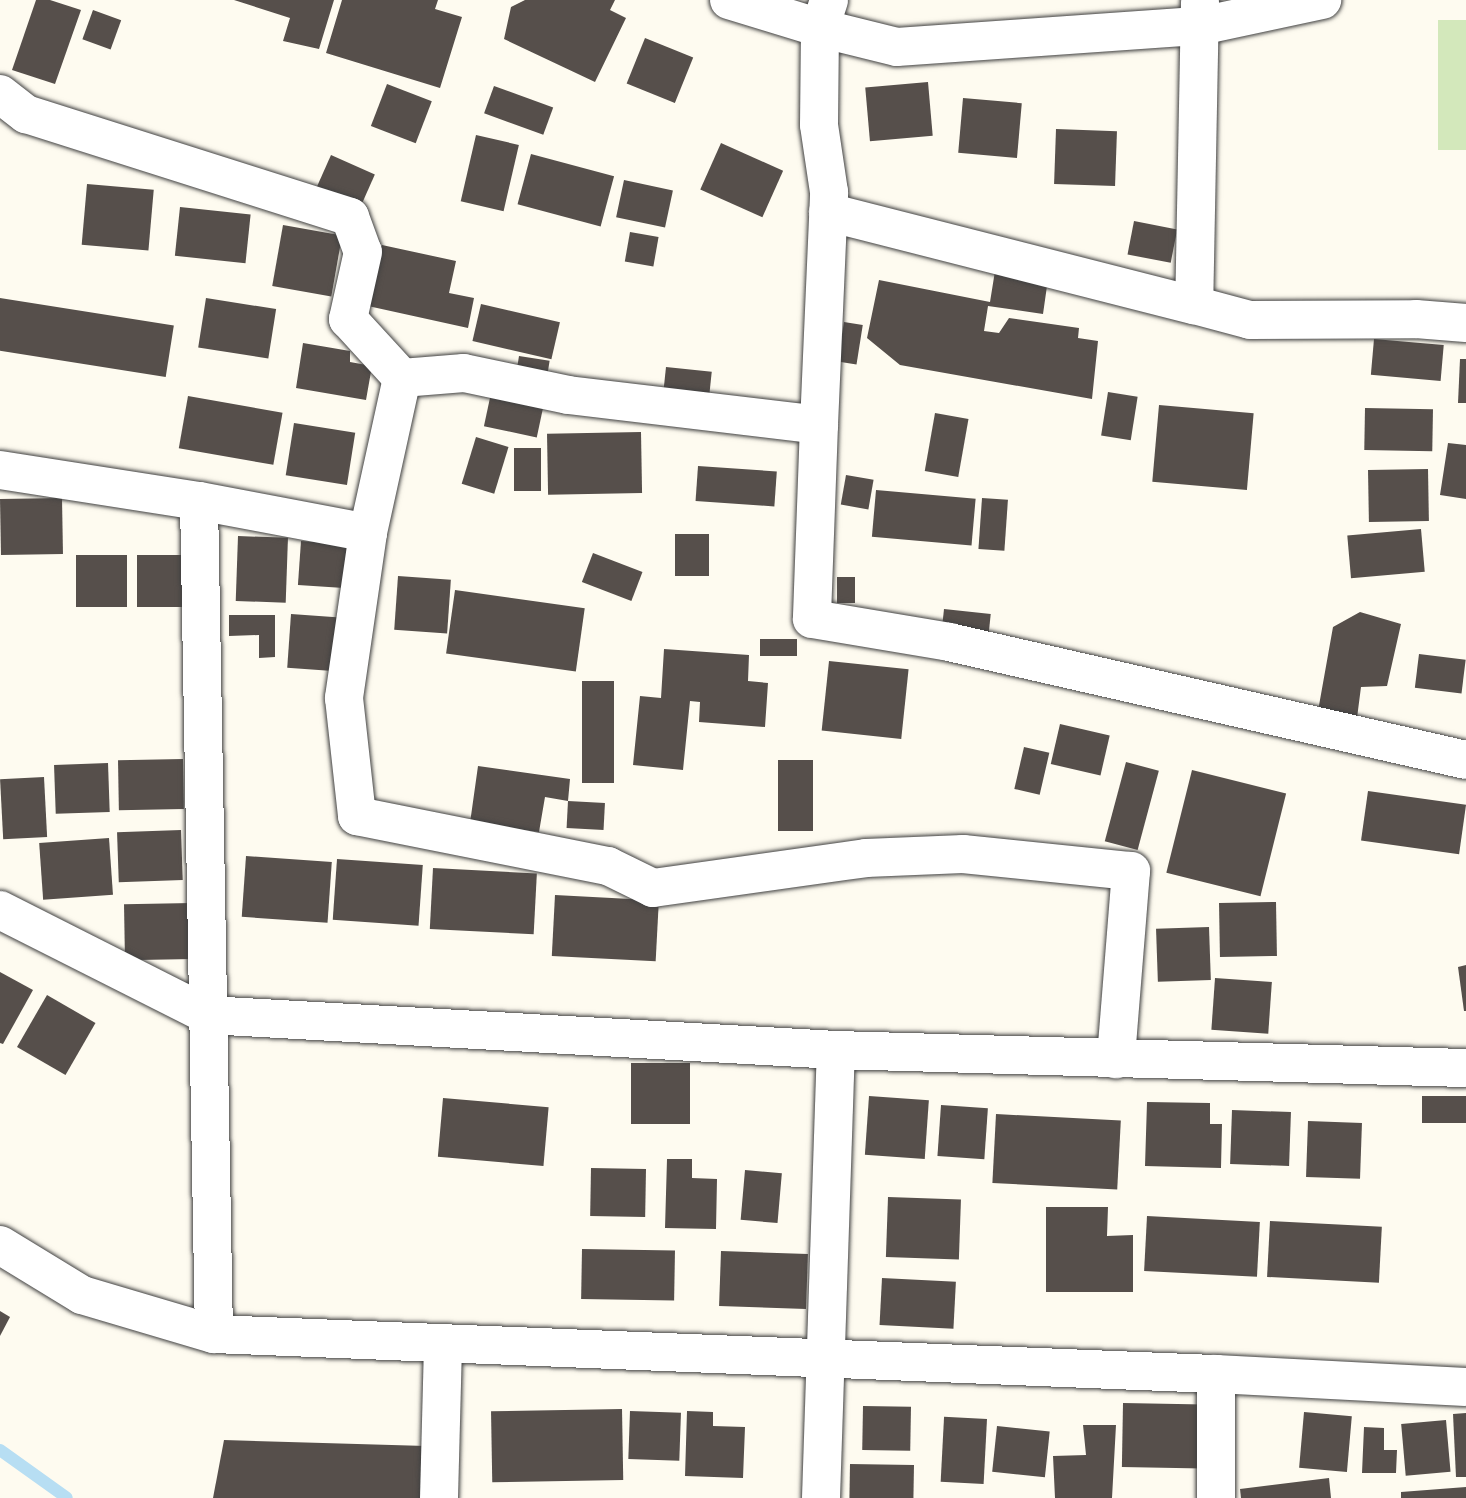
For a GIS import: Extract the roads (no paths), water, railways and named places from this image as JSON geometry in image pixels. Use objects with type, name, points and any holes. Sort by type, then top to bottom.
[{"type":"street","points":[[729,0],[824,14],[897,47],[1322,0]]},
{"type":"street","points":[[1194,305],[1200,13]]},
{"type":"street","points":[[824,14],[819,125],[829,192],[812,619],[950,642],[1466,760]]},
{"type":"street","points":[[0,94],[26,114],[350,217],[363,252],[348,319],[402,378]]},
{"type":"street","points":[[828,212],[1250,320],[1416,318],[1466,323]]},
{"type":"street","points":[[402,378],[464,373],[568,395],[819,425]]},
{"type":"street","points":[[402,378],[368,533],[344,698],[357,816],[608,866],[653,888],[866,858],[963,854],[1131,871],[1116,1059]]},
{"type":"street","points":[[0,470],[199,501],[368,533]]},
{"type":"street","points":[[199,501],[214,1334]]},
{"type":"street","points":[[0,910],[208,1015],[836,1050],[1466,1068]]},
{"type":"street","points":[[821,1498],[828,1358],[836,1050]]},
{"type":"street","points":[[0,1245],[82,1295],[214,1334],[1216,1374],[1466,1387]]},
{"type":"street","points":[[439,1498],[443,1345]]},
{"type":"street","points":[[1216,1374],[1216,1498]]},
{"type":"waterway","points":[[0,1450],[67,1498]]}]
